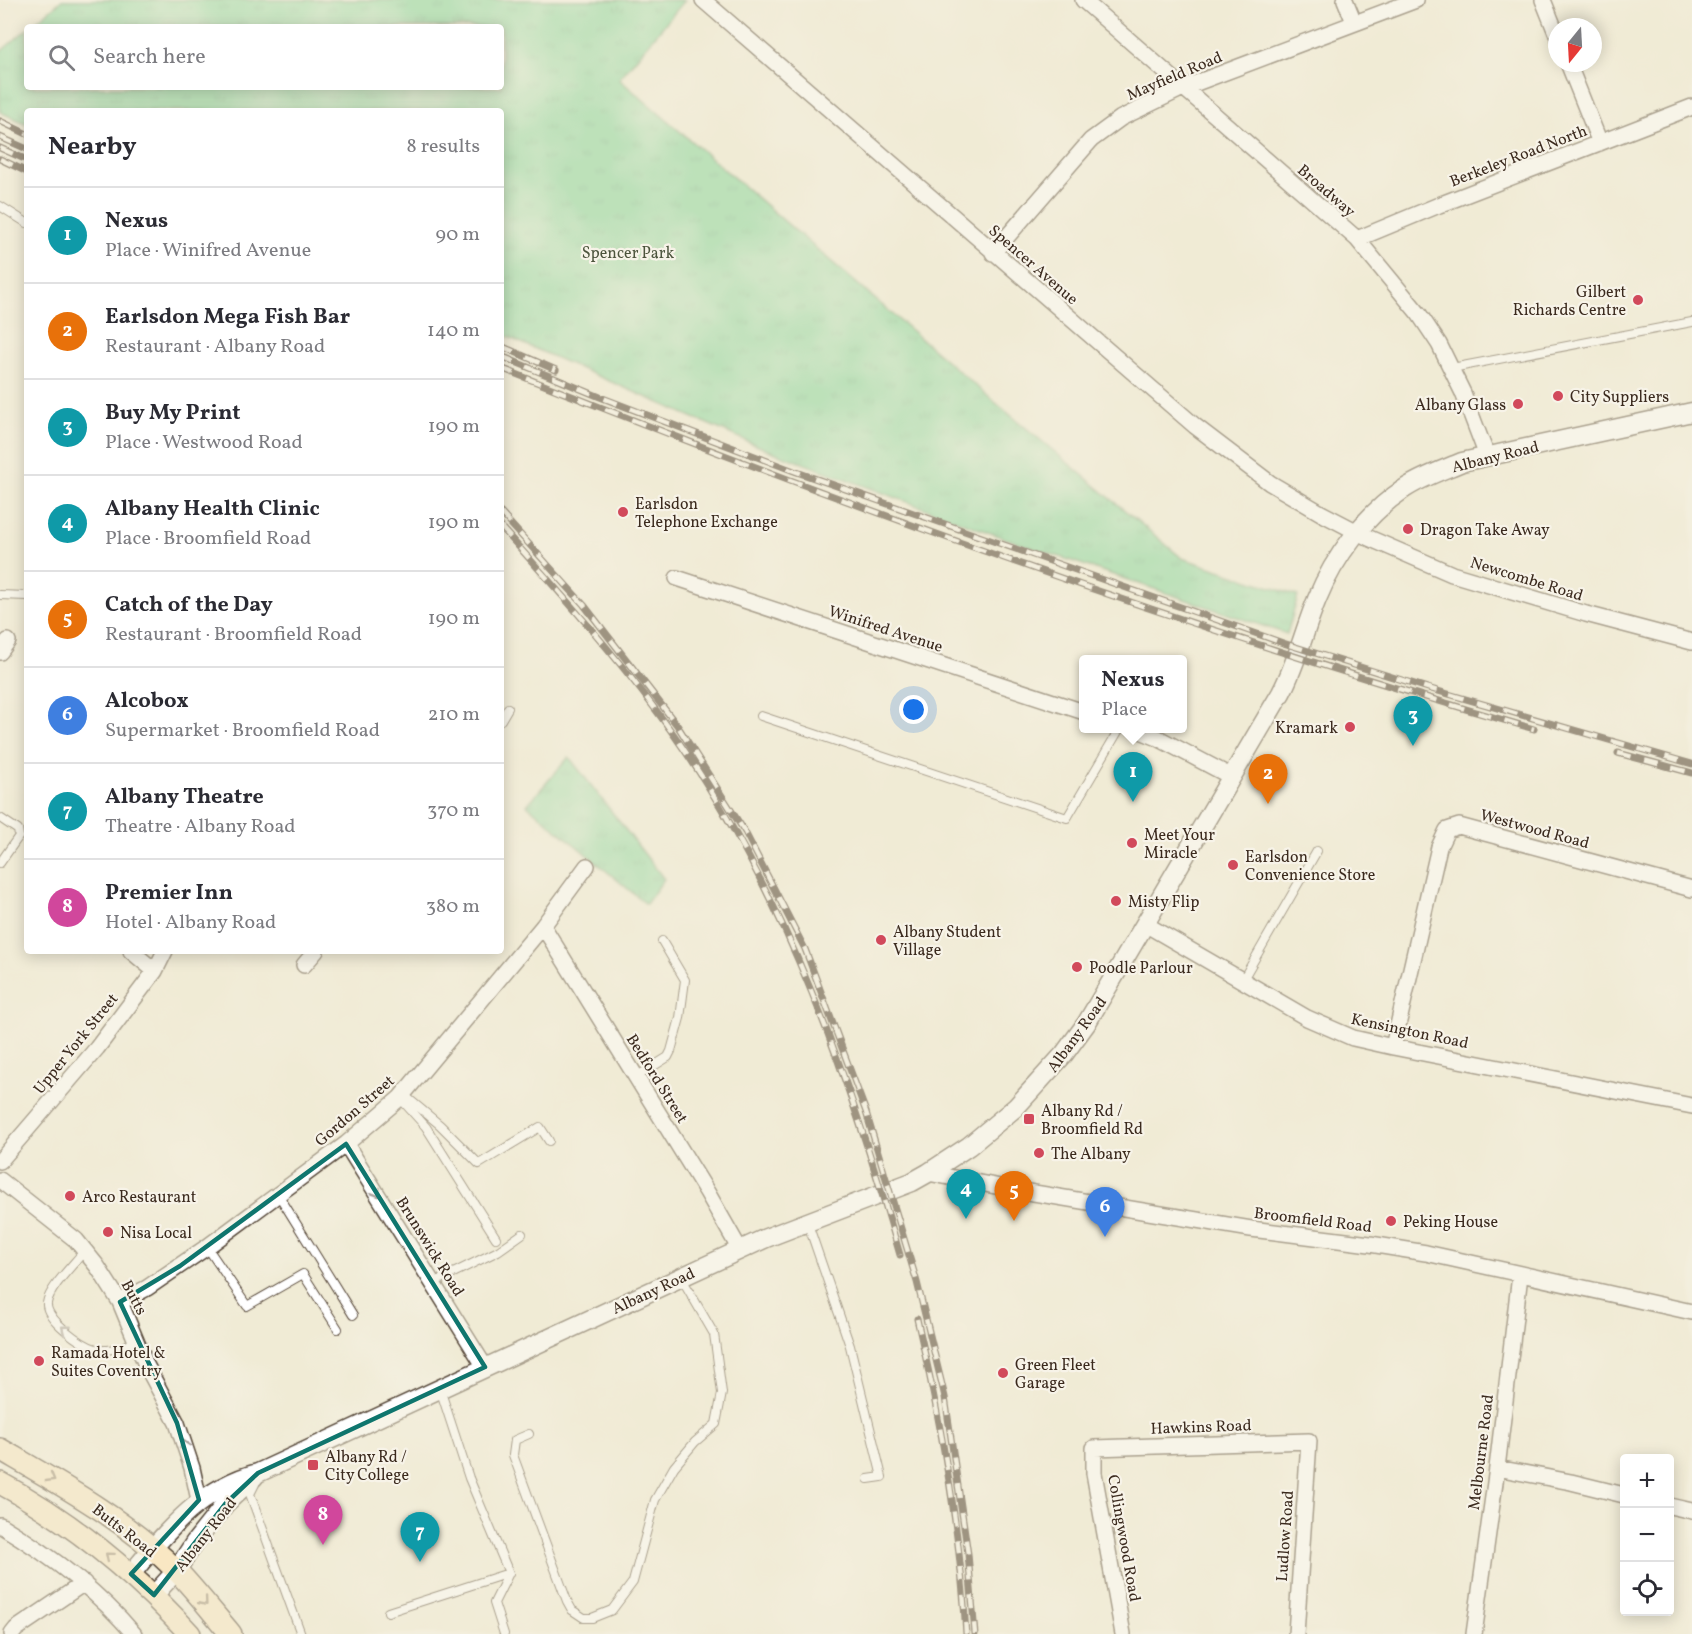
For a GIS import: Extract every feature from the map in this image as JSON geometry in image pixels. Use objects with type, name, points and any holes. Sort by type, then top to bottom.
[{"type":"main road","name":"Butts Road","points":[[0,1449],[117,1520],[176,1571],[231,1634]]},
{"type":"main road","name":"Butts Road","points":[[0,1483],[48,1510],[83,1534],[154,1594],[190,1634]]},
{"type":"street","name":"Spencer Avenue","points":[[703,0],[1216,445],[1270,483],[1358,532]]},
{"type":"street","name":"Broadway","points":[[1083,0],[1357,239],[1419,314],[1452,368],[1487,456]]},
{"type":"street","points":[[1345,0],[1354,22]]},
{"type":"street","name":"Mayfield Road","points":[[993,253],[1090,140],[1121,117],[1183,88],[1416,0]]},
{"type":"street","points":[[1543,0],[1550,18]]},
{"type":"street","points":[[1572,72],[1600,143]]},
{"type":"street","name":"Berkeley Road North","points":[[1357,239],[1692,107]]},
{"type":"street","name":"Albany Road","points":[[131,1575],[151,1549],[199,1500],[238,1478],[259,1473],[740,1250],[807,1221],[912,1182],[991,1129],[1039,1083],[1086,1024],[1292,673],[1316,602],[1339,557],[1358,532],[1381,508],[1404,489],[1462,462],[1692,412]]},
{"type":"street","name":"Newcombe Road","points":[[1358,532],[1452,574],[1586,614],[1692,642]]},
{"type":"street","name":"Winifred Avenue","points":[[677,578],[1079,711]]},
{"type":"street","points":[[1144,733],[1232,777]]},
{"type":"street","name":"Westwood Road","points":[[1393,1047],[1439,847],[1447,830],[1459,826],[1692,889]]},
{"type":"street","name":"Gordon Street","points":[[120,1302],[147,1288],[207,1247],[346,1143],[401,1096],[543,926],[587,866]]},
{"type":"street","name":"Kensington Road","points":[[1145,924],[1306,1018],[1353,1038],[1692,1106]]},
{"type":"street","name":"Bedford Street","points":[[543,926],[707,1192],[740,1250]]},
{"type":"street","points":[[135,954],[155,971]]},
{"type":"street","name":"Upper York Street","points":[[0,1161],[97,1048],[155,971],[164,954]]},
{"type":"street","points":[[304,965],[313,954]]},
{"type":"street","name":"Brunswick Road","points":[[346,1143],[485,1367]]},
{"type":"street","name":"Broomfield Road","points":[[928,1173],[1251,1229],[1415,1251],[1692,1312]]},
{"type":"street","name":"Butts","points":[[0,1180],[86,1250],[120,1302],[146,1365],[177,1423],[192,1468],[199,1500]]},
{"type":"street","name":"Melbourne Road","points":[[1474,1634],[1520,1275]]},
{"type":"street","name":"Hawkins Road","points":[[1094,1448],[1309,1441]]},
{"type":"street","name":"Ludlow Road","points":[[1296,1634],[1309,1441]]},
{"type":"street","name":"Collingwood Road","points":[[1094,1448],[1094,1473],[1123,1634]]},
{"type":"street","points":[[1497,1468],[1620,1494]]},
{"type":"street","name":"Albany Road","points":[[154,1594],[176,1571],[195,1542],[226,1503],[259,1473]]},
{"type":"street","points":[[1674,1507],[1692,1511]]},
{"type":"street","points":[[0,1524],[41,1550],[84,1583],[134,1634]]},
{"type":"street","points":[[12,1634],[84,1583]]},
{"type":"lane","points":[[0,206],[24,221]]},
{"type":"lane","points":[[1452,368],[1692,322]]},
{"type":"lane","points":[[0,595],[24,596]]},
{"type":"lane","points":[[504,715],[508,708]]},
{"type":"lane","points":[[761,716],[1067,818],[1118,733]]},
{"type":"lane","points":[[0,818],[18,830],[19,836],[0,863]]},
{"type":"lane","points":[[1242,981],[1317,851]]},
{"type":"lane","points":[[636,1077],[668,1057],[680,1018],[685,980],[662,941]]},
{"type":"lane","points":[[401,1096],[440,1125],[479,1164],[540,1127],[549,1141]]},
{"type":"lane","points":[[401,1096],[426,1127],[496,1238]]},
{"type":"lane","points":[[278,1194],[353,1316]]},
{"type":"lane","points":[[807,1221],[850,1346],[865,1403],[882,1477],[868,1479]]},
{"type":"lane","points":[[433,1283],[498,1251],[522,1234]]},
{"type":"lane","points":[[207,1247],[247,1306],[303,1274],[338,1329]]},
{"type":"lane","points":[[86,1250],[47,1301],[47,1312],[81,1342],[98,1350],[114,1349],[137,1342]]},
{"type":"lane","points":[[529,1434],[515,1440],[513,1455],[567,1601],[572,1610],[584,1618],[592,1618],[612,1610],[633,1582],[655,1500],[674,1467],[695,1442],[716,1424],[722,1393],[714,1334],[681,1277]]},
{"type":"lane","points":[[440,1389],[469,1478],[509,1573],[494,1603],[504,1634]]},
{"type":"lane","points":[[259,1473],[250,1494],[301,1634]]},
{"type":"lane","points":[[388,1612],[509,1573]]},
{"type":"highlighted area","points":[[346,1144],[485,1367],[258,1473],[226,1503],[154,1595],[131,1574],[199,1500],[177,1423],[120,1302],[180,1266]]},
{"type":"green space","name":"Spencer Park","points":[[62,0],[685,0],[619,79],[990,398],[1182,558],[1298,596],[1287,634],[1004,538],[765,449],[504,335],[504,108],[24,108],[24,123],[0,112],[0,52],[24,32],[24,90],[504,90],[504,24],[34,24]]},
{"type":"green space","points":[[569,757],[664,879],[646,904],[527,805]]},
{"type":"railway","points":[[0,121],[24,133]]},
{"type":"railway","points":[[0,137],[24,148]]},
{"type":"railway","points":[[0,148],[24,159]]},
{"type":"railway","points":[[0,159],[24,171]]},
{"type":"railway","points":[[504,347],[556,370]]},
{"type":"railway","points":[[504,357],[600,397],[794,471],[1283,643],[1431,689],[1692,764]]},
{"type":"railway","points":[[504,369],[756,467],[1013,561],[1272,649],[1534,729]]},
{"type":"railway","points":[[504,516],[584,605],[677,725],[745,832],[805,949],[866,1112],[917,1282],[945,1397],[968,1554],[975,1634]]},
{"type":"railway","points":[[504,530],[596,634],[641,690],[683,748],[754,867],[812,992],[837,1057],[900,1255]]},
{"type":"railway","points":[[1618,753],[1692,773]]},
{"type":"railway","points":[[917,1319],[948,1475],[959,1555],[966,1634]]},
{"type":"place","name":"Gilbert Richards Centre","points":[[1638,300]]},
{"type":"place","name":"City Suppliers","points":[[1558,396]]},
{"type":"place","name":"Albany Glass","points":[[1518,404]]},
{"type":"place","name":"Earlsdon Telephone Exchange","points":[[623,512]]},
{"type":"place","name":"Dragon Take Away","points":[[1408,529]]},
{"type":"place","name":"Kramark","points":[[1350,727]]},
{"type":"place","name":"Buy My Print","points":[[1413,746]]},
{"type":"place","name":"Nexus","points":[[1133,802]]},
{"type":"place","name":"Earlsdon Mega Fish Bar","points":[[1268,804]]},
{"type":"place","name":"Meet Your Miracle","points":[[1132,843]]},
{"type":"place","name":"Earlsdon Convenience Store","points":[[1233,865]]},
{"type":"place","name":"Misty Flip","points":[[1116,901]]},
{"type":"place","name":"Albany Student Village","points":[[881,940]]},
{"type":"place","name":"Poodle Parlour","points":[[1077,967]]},
{"type":"place","name":"Albany Rd / Broomfield Rd","points":[[1029,1119]]},
{"type":"place","name":"The Albany","points":[[1039,1153]]},
{"type":"place","name":"Arco Restaurant","points":[[70,1196]]},
{"type":"place","name":"Albany Health Clinic","points":[[966,1219]]},
{"type":"place","name":"Catch of the Day","points":[[1014,1221]]},
{"type":"place","name":"Peking House","points":[[1391,1221]]},
{"type":"place","name":"Nisa Local","points":[[108,1232]]},
{"type":"place","name":"Alcobox","points":[[1105,1237]]},
{"type":"place","name":"Ramada Hotel & Suites Coventry","points":[[39,1361]]},
{"type":"place","name":"Green Fleet Garage","points":[[1003,1373]]},
{"type":"place","name":"Albany Rd / City College","points":[[313,1465]]},
{"type":"place","name":"Premier Inn","points":[[323,1545]]},
{"type":"place","name":"Albany Theatre","points":[[420,1562]]}]
